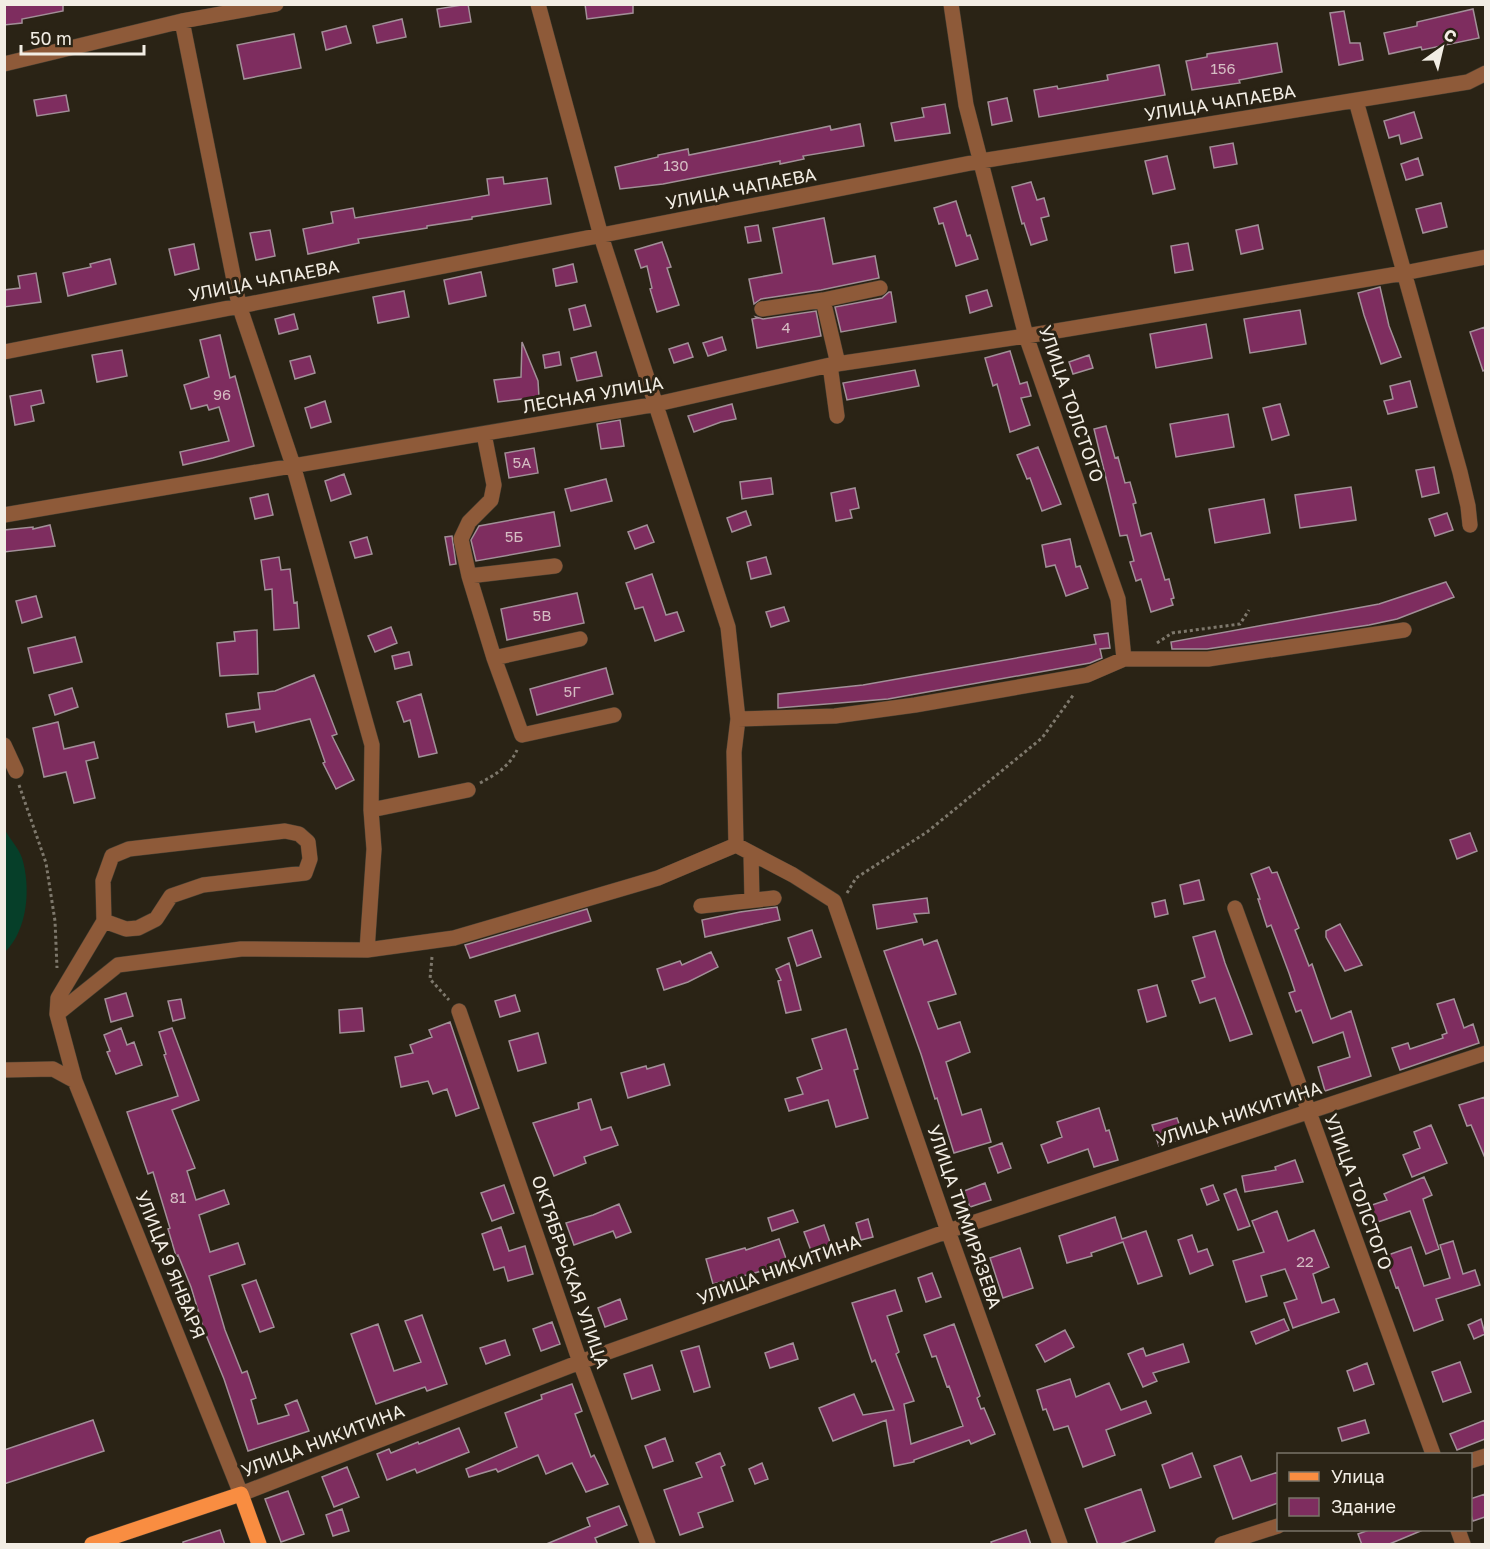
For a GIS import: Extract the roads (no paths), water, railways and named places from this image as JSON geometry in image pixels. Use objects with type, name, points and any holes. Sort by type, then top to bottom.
[{"type":"main road","name":"УЛИЦА НИКИТИНА","points":[[92,1545],[241,1494]]},
{"type":"main road","name":"УЛИЦА 9 ЯНВАРЯ","points":[[241,1494],[260,1545]]},
{"type":"street","points":[[4,64],[182,21],[276,4]]},
{"type":"street","points":[[538,4],[601,236],[728,627],[738,719],[734,752],[736,846]]},
{"type":"street","name":"УЛИЦА ТОЛСТОГО","points":[[951,4],[966,105],[1026,336],[1118,599],[1131,659]]},
{"type":"street","points":[[182,21],[239,305],[293,465],[372,745],[371,810],[374,849],[367,950]]},
{"type":"street","name":"УЛИЦА ЧАПАЕВА","points":[[4,352],[981,161],[1468,82],[1485,73]]},
{"type":"street","points":[[1356,101],[1460,472],[1470,525]]},
{"type":"street","name":"ЛЕСНАЯ УЛИЦА","points":[[4,515],[657,404],[834,365],[1026,336],[1404,273],[1485,257]]},
{"type":"street","points":[[762,309],[823,300],[880,288]]},
{"type":"street","points":[[823,300],[834,365],[837,416]]},
{"type":"street","points":[[484,434],[494,484],[491,500],[469,522],[460,539],[494,658],[522,735],[614,715]]},
{"type":"street","points":[[469,576],[555,566]]},
{"type":"street","points":[[738,719],[835,716],[915,705],[1087,675],[1131,659],[1208,659],[1404,630]]},
{"type":"street","points":[[494,658],[580,639]]},
{"type":"street","points":[[4,745],[16,771]]},
{"type":"street","points":[[371,810],[468,790]]},
{"type":"street","points":[[285,831],[298,834],[308,842],[310,859],[305,873],[203,885],[171,896],[156,919],[138,928],[126,929],[104,921],[103,881],[111,856],[129,849],[285,831]]},
{"type":"street","points":[[57,1014],[118,965],[241,950],[367,950],[454,938],[658,878],[736,846],[751,853],[752,900]]},
{"type":"street","name":"УЛИЦА ТИМИРЯЗЕВА","points":[[751,853],[793,875],[835,906],[1060,1545]]},
{"type":"street","points":[[701,906],[774,898]]},
{"type":"street","name":"УЛИЦА ТОЛСТОГО","points":[[1234,908],[1432,1453]]},
{"type":"street","name":"УЛИЦА 9 ЯНВАРЯ","points":[[104,921],[58,998],[57,1014],[75,1081],[241,1494]]},
{"type":"street","name":"ОКТЯБРЬСКАЯ УЛИЦА","points":[[456,1008],[580,1362],[648,1545]]},
{"type":"street","name":"УЛИЦА НИКИТИНА","points":[[241,1494],[580,1362],[948,1231],[1485,1053]]},
{"type":"street","points":[[4,1070],[53,1069],[75,1081]]},
{"type":"street","points":[[1222,1545],[1277,1526]]}]
